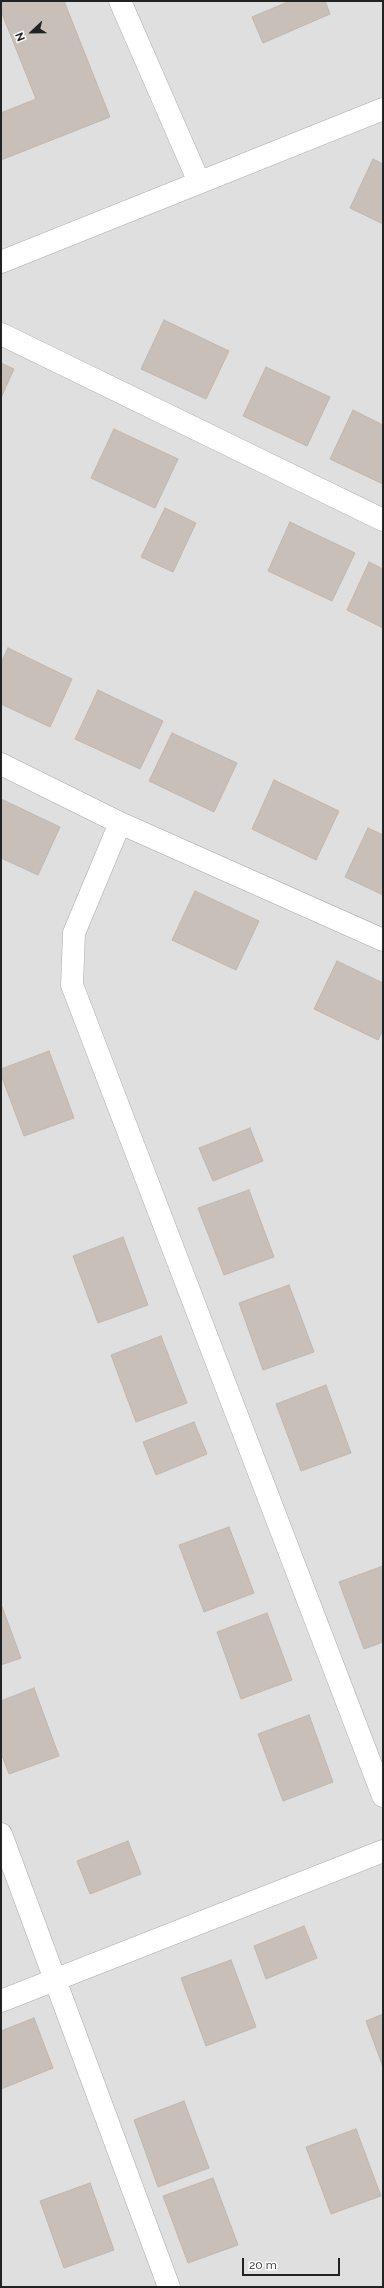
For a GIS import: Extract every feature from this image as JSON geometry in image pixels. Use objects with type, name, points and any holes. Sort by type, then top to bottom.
[{"type":"street","points":[[120,1],[199,182]]},
{"type":"street","points":[[1,262],[383,109]]},
{"type":"street","points":[[1,334],[383,520]]},
{"type":"street","points":[[1,764],[120,823],[383,940]]},
{"type":"street","points":[[120,823],[74,933],[72,985],[383,1796]]},
{"type":"street","points":[[1,1834],[57,1980],[169,2287]]},
{"type":"street","points":[[1,2001],[383,1851]]},
{"type":"shaded area","points":[[1,1],[383,1],[383,2287],[1,2287]]},
{"type":"building","points":[[1,1],[64,1],[110,117],[1,160],[1,113],[36,99],[1,11]]},
{"type":"building","points":[[290,1],[325,1],[330,14],[263,43],[252,17]]},
{"type":"building","points":[[373,159],[383,164],[383,224],[350,208]]},
{"type":"building","points":[[164,320],[229,351],[206,399],[141,369]]},
{"type":"building","points":[[1,363],[14,369],[1,398]]},
{"type":"building","points":[[266,367],[330,397],[307,446],[243,416]]},
{"type":"building","points":[[353,410],[383,425],[383,484],[330,459]]},
{"type":"building","points":[[114,429],[178,459],[155,508],[91,478]]},
{"type":"building","points":[[165,508],[196,523],[173,572],[141,557]]},
{"type":"building","points":[[290,522],[355,553],[332,601],[268,571]]},
{"type":"building","points":[[369,562],[383,569],[383,628],[347,610]]},
{"type":"building","points":[[8,648],[72,679],[50,727],[1,704],[1,663]]},
{"type":"building","points":[[98,690],[163,721],[140,769],[75,739]]},
{"type":"building","points":[[172,733],[237,763],[214,812],[149,781]]},
{"type":"building","points":[[274,780],[339,811],[316,860],[252,829]]},
{"type":"building","points":[[1,799],[60,827],[38,875],[1,858]]},
{"type":"building","points":[[368,828],[383,835],[383,895],[345,877]]},
{"type":"building","points":[[195,891],[259,921],[236,970],[172,940]]},
{"type":"building","points":[[337,961],[383,983],[383,1030],[378,1040],[314,1009]]},
{"type":"building","points":[[49,1051],[74,1118],[24,1136],[1,1075],[1,1069]]},
{"type":"building","points":[[250,1128],[263,1161],[213,1181],[199,1148]]},
{"type":"building","points":[[249,1190],[274,1257],[224,1275],[198,1208]]},
{"type":"building","points":[[123,1237],[148,1305],[98,1323],[73,1256]]},
{"type":"building","points":[[289,1285],[314,1352],[263,1370],[239,1303]]},
{"type":"building","points":[[161,1336],[187,1403],[136,1422],[111,1355]]},
{"type":"building","points":[[326,1385],[351,1453],[301,1471],[276,1404]]},
{"type":"building","points":[[194,1422],[207,1454],[156,1475],[143,1442]]},
{"type":"building","points":[[229,1527],[254,1593],[204,1612],[179,1545]]},
{"type":"building","points":[[383,1566],[383,1642],[364,1649],[339,1582]]},
{"type":"building","points":[[1,1604],[21,1658],[1,1665]]},
{"type":"building","points":[[267,1613],[292,1680],[241,1699],[217,1632]]},
{"type":"building","points":[[34,1688],[59,1756],[9,1774],[1,1753],[1,1701]]},
{"type":"building","points":[[309,1715],[333,1782],[283,1801],[258,1734]]},
{"type":"building","points":[[128,1841],[141,1874],[90,1894],[77,1861]]},
{"type":"building","points":[[304,1926],[317,1958],[266,1979],[254,1946]]},
{"type":"building","points":[[231,1960],[256,2027],[206,2046],[181,1978]]},
{"type":"building","points":[[383,2014],[383,2067],[366,2021]]},
{"type":"building","points":[[34,2018],[53,2068],[1,2089],[1,2031]]},
{"type":"building","points":[[184,2101],[209,2168],[158,2187],[134,2120]]},
{"type":"building","points":[[356,2129],[381,2196],[331,2214],[306,2147]]},
{"type":"building","points":[[213,2178],[238,2245],[188,2263],[163,2196]]},
{"type":"building","points":[[90,2183],[114,2250],[64,2268],[40,2201]]}]
